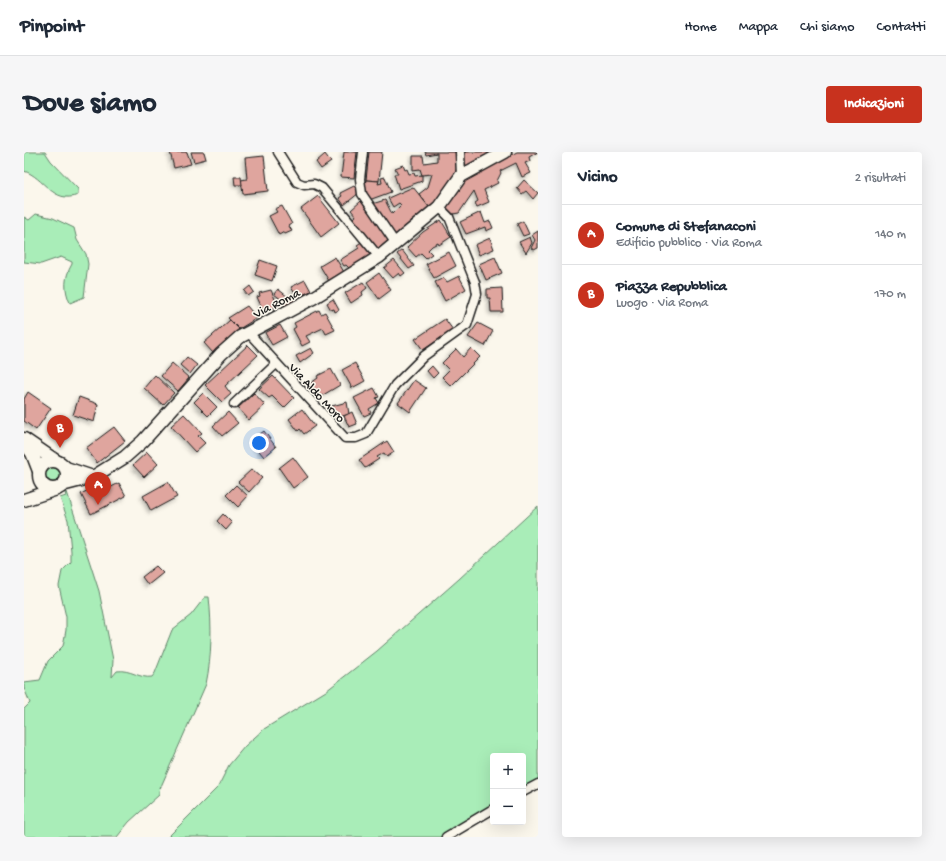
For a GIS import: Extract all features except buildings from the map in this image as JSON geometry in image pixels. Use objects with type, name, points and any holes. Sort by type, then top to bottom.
[{"type":"street","points":[[278,152],[297,182],[304,185],[314,184],[322,188],[379,257]]},
{"type":"street","points":[[363,152],[360,179],[362,194],[396,244]]},
{"type":"street","points":[[460,152],[461,176],[505,152]]},
{"type":"street","name":"Via Roma","points":[[26,499],[61,486],[93,477],[125,457],[143,441],[221,354],[248,332],[313,298],[379,257],[439,206],[461,176]]},
{"type":"street","name":"Via Aldo Moro","points":[[248,332],[345,438],[356,438],[366,434],[395,385],[424,356],[467,325],[472,312],[477,294],[475,282],[449,217],[439,206]]},
{"type":"street","points":[[234,404],[276,364]]},
{"type":"street","points":[[24,439],[66,468],[93,477]]},
{"type":"street","points":[[24,443],[32,453],[42,484],[47,488],[53,489],[61,486],[67,476],[66,468]]},
{"type":"street","points":[[26,499],[38,474],[47,461],[56,460]]},
{"type":"street","points":[[526,790],[538,784]]},
{"type":"street","points":[[446,837],[490,811]]},
{"type":"green space","points":[[24,152],[45,152],[51,161],[78,189],[78,195],[69,197],[55,193],[31,174],[24,171]]},
{"type":"green space","points":[[36,214],[53,218],[74,228],[77,240],[86,254],[88,264],[84,297],[70,303],[68,298],[66,279],[72,262],[61,257],[41,264],[24,262],[24,217],[29,220]]},
{"type":"green space","points":[[53,466],[60,471],[61,474],[56,481],[53,482],[46,477],[45,474],[50,467]]},
{"type":"green space","points":[[67,492],[99,591],[113,660],[112,677],[117,671],[122,671],[143,677],[152,677],[172,630],[191,615],[205,597],[209,597],[211,641],[206,684],[159,791],[159,795],[129,822],[117,837],[24,837],[24,709],[30,703],[24,688],[24,682],[40,680],[48,661],[63,646],[66,630],[66,617],[59,586],[62,571],[71,562],[71,551],[68,520],[60,498],[66,496],[65,493]]},
{"type":"green space","points":[[538,506],[538,784],[526,790],[526,753],[490,753],[490,811],[446,837],[168,837],[218,787],[229,765],[245,746],[264,729],[326,691],[377,651],[459,579]]},
{"type":"place","name":"Piazza Repubblica","points":[[60,448]]},
{"type":"place","name":"Comune di Stefanaconi","points":[[98,505]]}]
